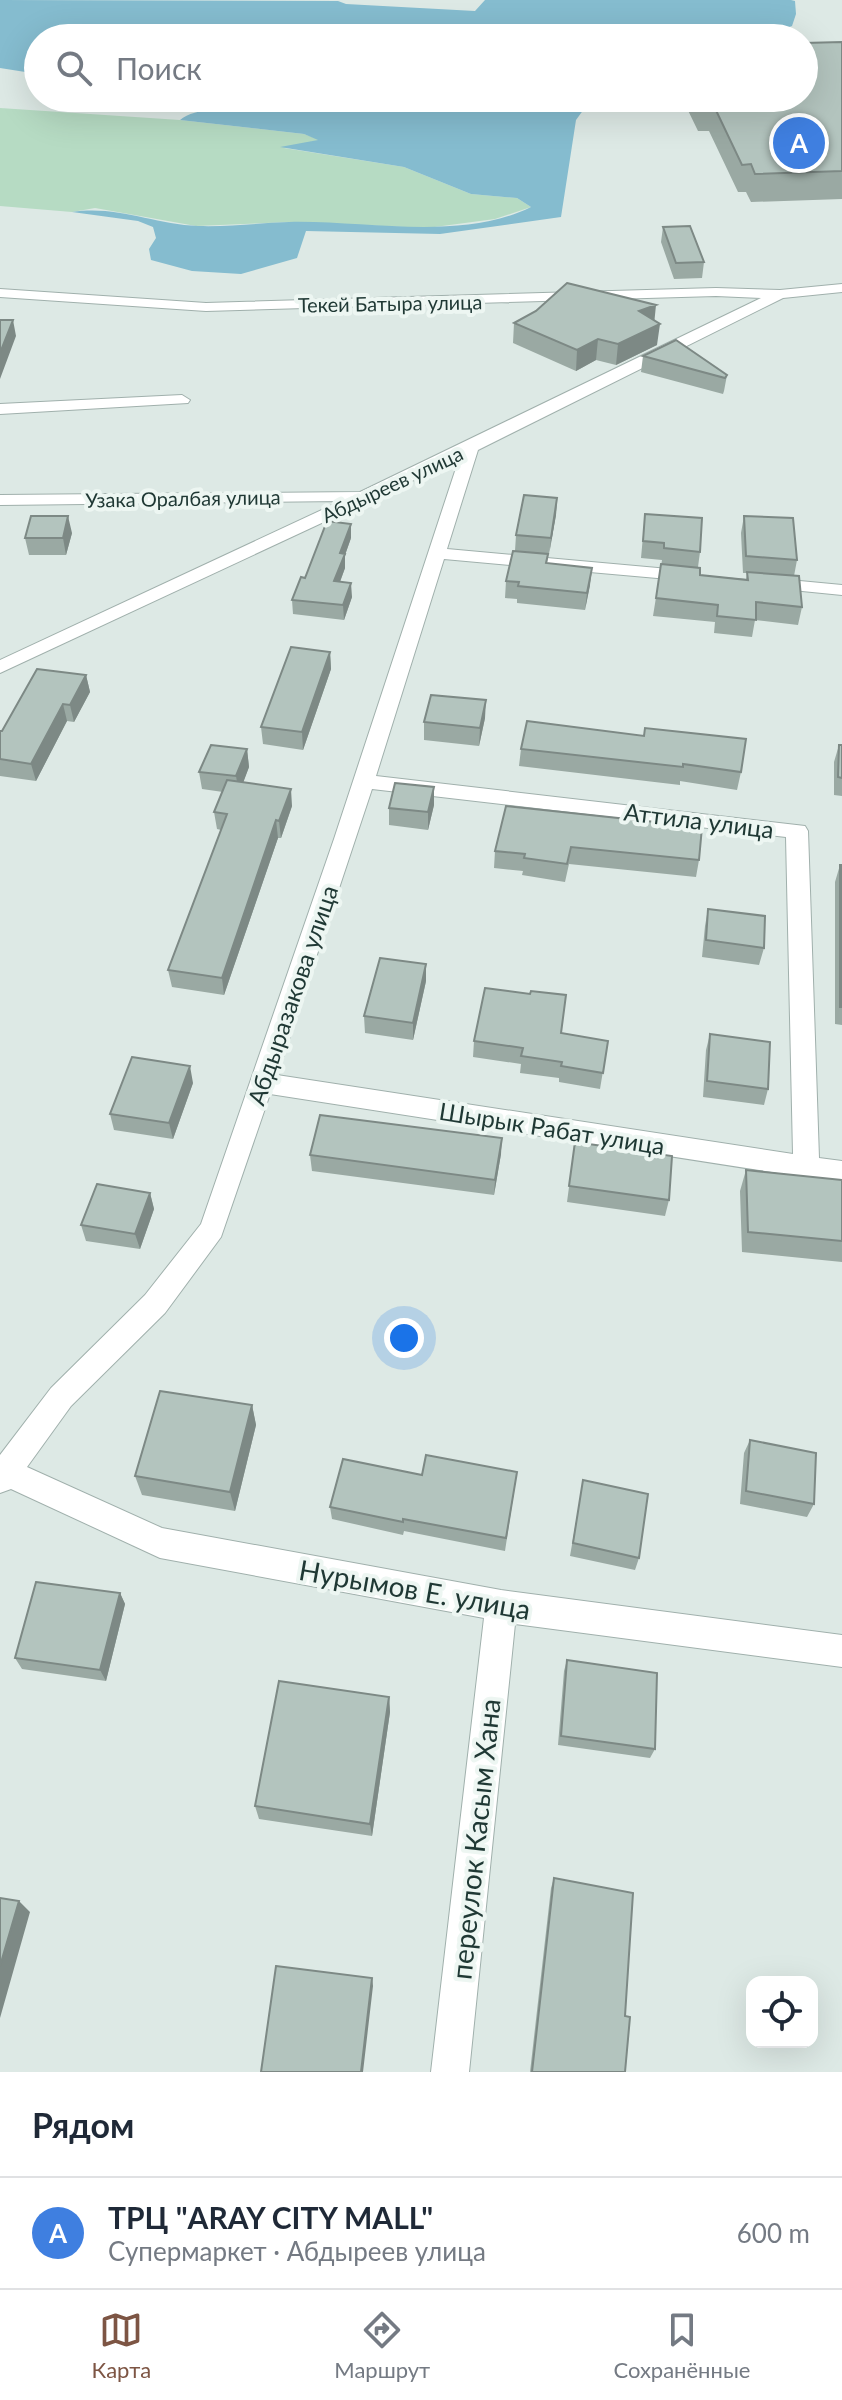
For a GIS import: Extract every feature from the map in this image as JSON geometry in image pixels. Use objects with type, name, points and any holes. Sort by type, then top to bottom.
[{"type":"street","points":[[780,294],[842,288]]},
{"type":"street","name":"Текей Батыра улица","points":[[0,293],[206,307],[716,292],[780,294]]},
{"type":"street","name":"Абдыреев улица","points":[[0,667],[471,447],[780,294]]},
{"type":"street","points":[[0,409],[182,400]]},
{"type":"street","name":"Абдыразакова улица","points":[[2,1475],[61,1397],[155,1304],[212,1229],[363,781],[471,447]]},
{"type":"street","name":"Узака Оралбая улица","points":[[0,500],[366,496]]},
{"type":"street","points":[[435,553],[717,578]]},
{"type":"street","points":[[748,581],[842,590]]},
{"type":"street","name":"Аттила улица","points":[[363,781],[797,831],[806,1167]]},
{"type":"street","name":"Шырык Рабат улица","points":[[262,1083],[842,1172]]},
{"type":"street","name":"Нурымов Е. улица","points":[[2,1475],[160,1543],[501,1606],[842,1651]]},
{"type":"street","name":"переулок Касым Хана","points":[[450,2072],[501,1606]]},
{"type":"green space","points":[[0,108],[180,120],[304,134],[320,140],[284,148],[404,167],[471,194],[517,198],[531,207],[495,219],[427,228],[291,222],[196,226],[95,208],[72,212],[0,206]]},
{"type":"water","points":[[0,0],[338,1],[346,4],[475,11],[485,0],[791,0],[795,1],[796,14],[793,24],[24,24],[24,72],[0,68]]},
{"type":"water","points":[[198,112],[582,112],[576,120],[561,217],[440,234],[306,231],[297,258],[241,274],[192,271],[151,260],[149,249],[156,238],[153,227],[138,221],[72,212],[104,211],[198,226],[318,222],[443,227],[504,218],[531,207],[517,198],[471,194],[404,167],[280,147],[318,140],[304,134],[180,120]]},
{"type":"building","points":[[842,42],[842,171],[755,174],[751,164],[742,165],[717,112],[818,112],[818,43]]},
{"type":"building","points":[[690,226],[704,262],[676,263],[663,227]]},
{"type":"building","points":[[567,283],[656,305],[639,311],[660,324],[618,344],[598,339],[577,350],[514,323],[536,311]]},
{"type":"building","points":[[0,320],[13,320],[0,353]]},
{"type":"building","points":[[676,340],[727,375],[725,378],[643,356]]},
{"type":"building","points":[[524,495],[557,498],[551,538],[516,535]]},
{"type":"building","points":[[645,514],[702,518],[700,552],[664,548],[664,543],[643,541]]},
{"type":"building","points":[[31,516],[68,516],[63,538],[25,538]]},
{"type":"building","points":[[744,516],[793,518],[797,560],[746,556]]},
{"type":"building","points":[[327,521],[351,524],[340,553],[345,554],[334,581],[351,583],[343,605],[292,600],[301,577],[305,578]]},
{"type":"building","points":[[513,551],[548,554],[546,563],[592,568],[587,593],[518,586],[519,582],[506,581]]},
{"type":"building","points":[[661,564],[700,568],[700,575],[748,580],[747,572],[799,576],[802,607],[756,602],[756,620],[717,616],[718,605],[656,598]]},
{"type":"building","points":[[291,647],[330,652],[302,732],[261,727]]},
{"type":"building","points":[[37,669],[86,675],[70,705],[63,704],[31,764],[0,759],[0,731]]},
{"type":"building","points":[[431,695],[486,700],[480,728],[424,722]]},
{"type":"building","points":[[527,721],[644,736],[645,728],[746,739],[741,772],[521,749]]},
{"type":"building","points":[[211,745],[247,749],[236,776],[199,772]]},
{"type":"building","points":[[839,745],[842,745],[842,778],[838,777]]},
{"type":"building","points":[[227,780],[291,789],[279,821],[276,820],[222,978],[168,970],[227,814],[214,812]]},
{"type":"building","points":[[395,783],[434,787],[428,812],[389,808]]},
{"type":"building","points":[[506,806],[702,827],[699,860],[571,847],[567,864],[495,851]]},
{"type":"building","points":[[842,865],[842,1007],[840,1007]]},
{"type":"building","points":[[708,909],[765,916],[764,948],[706,940]]},
{"type":"building","points":[[380,958],[426,964],[413,1023],[364,1016]]},
{"type":"building","points":[[485,988],[566,995],[561,1033],[608,1041],[603,1073],[561,1066],[562,1062],[521,1056],[523,1048],[474,1041]]},
{"type":"building","points":[[710,1034],[770,1042],[768,1089],[707,1081]]},
{"type":"building","points":[[132,1057],[190,1066],[169,1123],[110,1114]]},
{"type":"building","points":[[320,1115],[502,1138],[495,1180],[310,1155]]},
{"type":"building","points":[[575,1142],[672,1156],[669,1200],[569,1186]]},
{"type":"building","points":[[746,1170],[842,1180],[842,1241],[748,1232]]},
{"type":"building","points":[[97,1184],[150,1193],[135,1234],[81,1225]]},
{"type":"building","points":[[160,1391],[252,1405],[230,1492],[135,1476]]},
{"type":"building","points":[[750,1440],[816,1453],[814,1504],[746,1491]]},
{"type":"building","points":[[426,1455],[517,1472],[506,1538],[330,1507],[343,1459],[422,1475]]},
{"type":"building","points":[[583,1480],[648,1494],[639,1558],[573,1543]]},
{"type":"building","points":[[36,1582],[120,1593],[100,1670],[15,1658]]},
{"type":"building","points":[[567,1660],[657,1673],[655,1749],[561,1736]]},
{"type":"building","points":[[279,1681],[389,1697],[370,1824],[255,1806]]},
{"type":"building","points":[[554,1878],[633,1893],[625,2016],[630,2017],[625,2072],[532,2072]]},
{"type":"building","points":[[0,1898],[19,1901],[0,1966]]},
{"type":"building","points":[[276,1966],[372,1978],[361,2072],[261,2072]]},
{"type":"place","name":"ТРЦ \"ARAY CITY MALL\"","points":[[799,143]]}]
